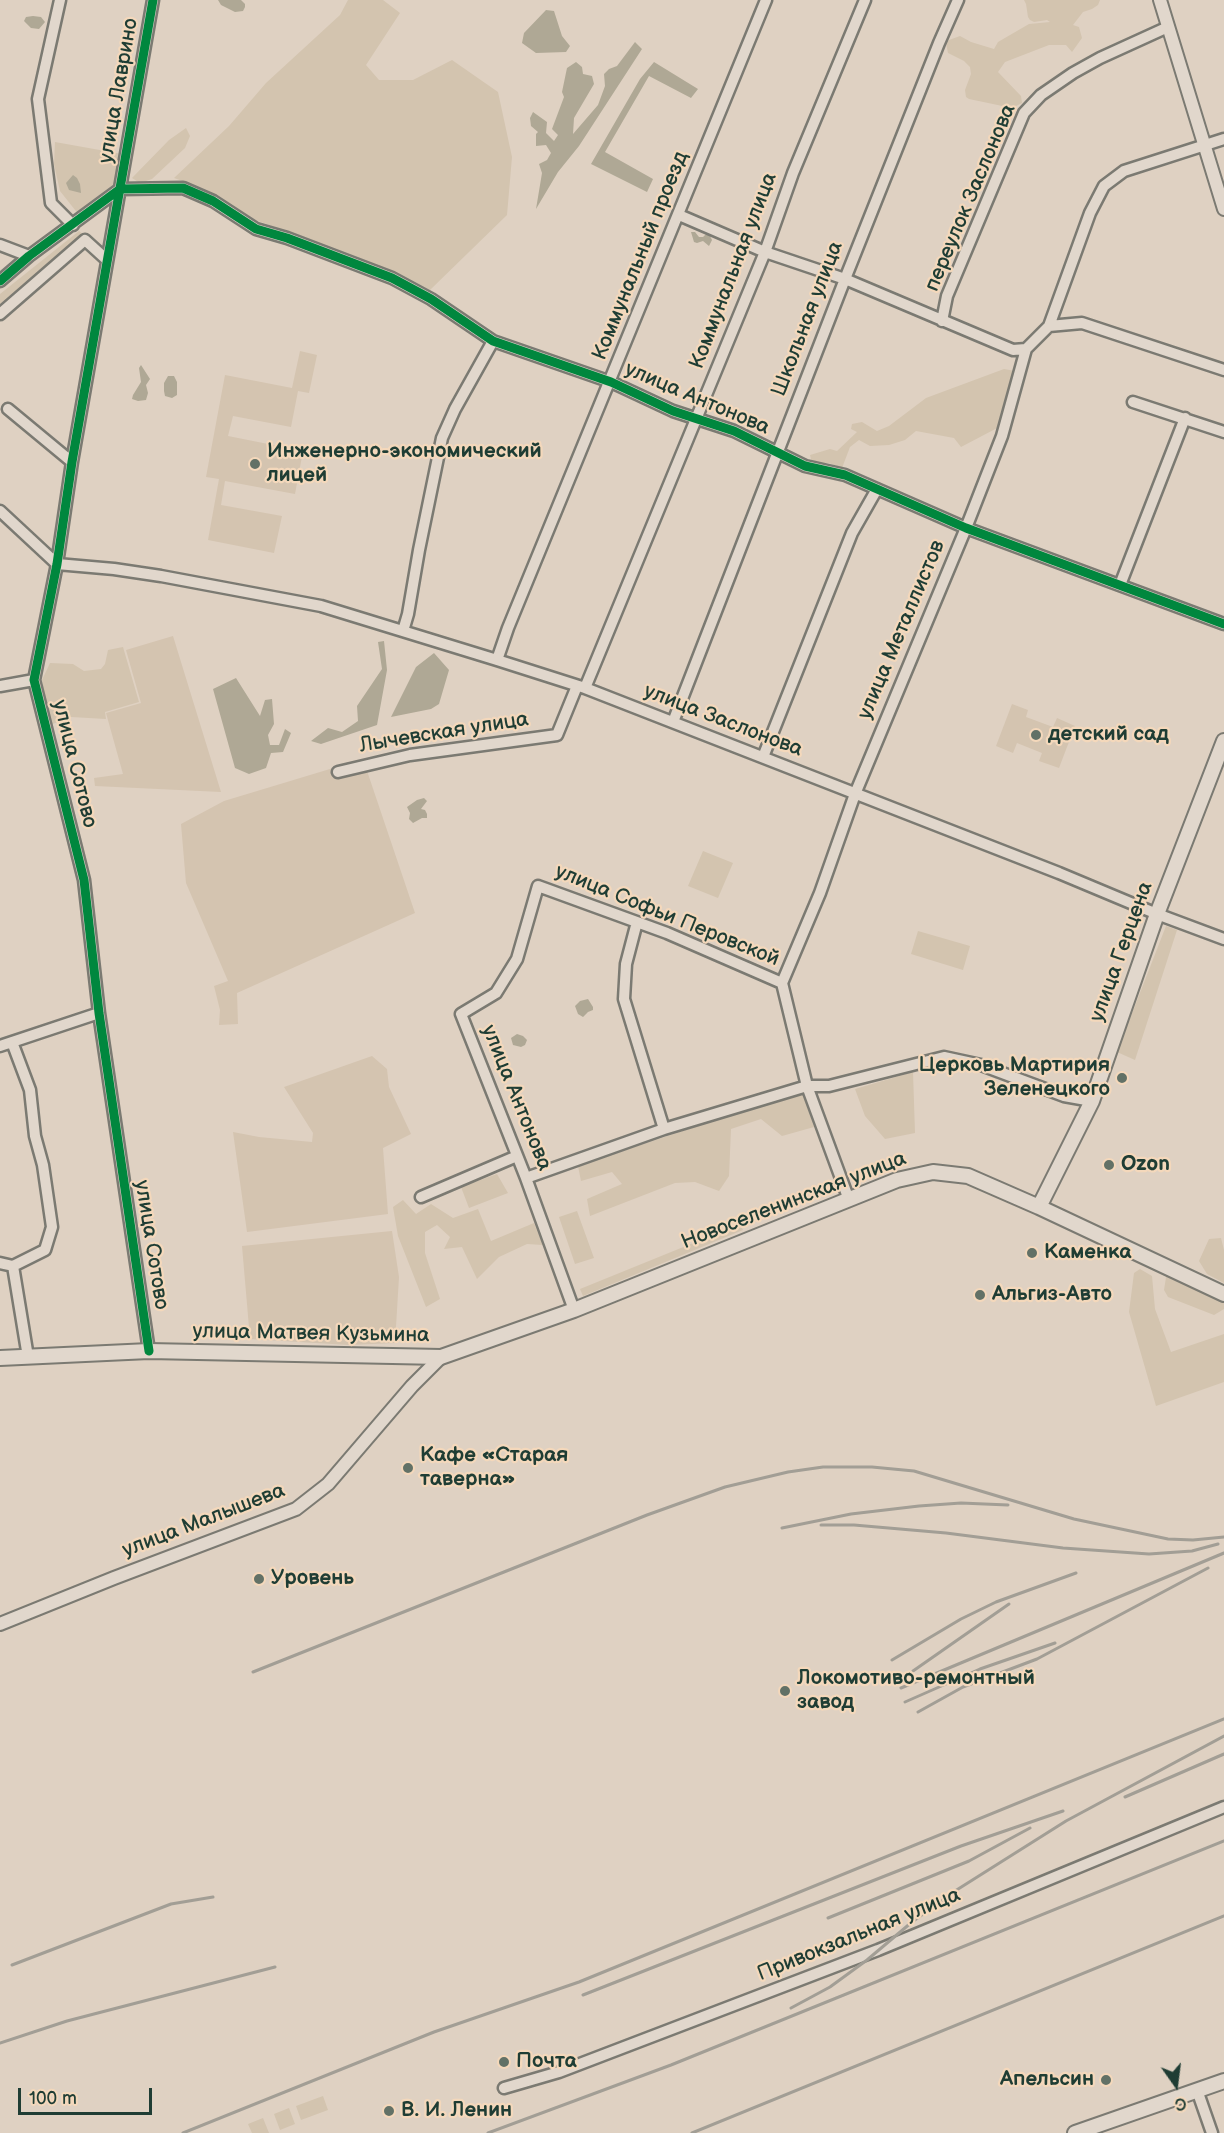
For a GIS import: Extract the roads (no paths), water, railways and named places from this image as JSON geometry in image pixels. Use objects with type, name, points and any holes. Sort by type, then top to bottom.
[{"type":"main road","name":"улица Герцена","points":[[1039,1207],[1092,1101],[1157,914],[1224,741]]},
{"type":"main road","name":"Новоселенинская улица","points":[[441,1357],[574,1310],[897,1180],[933,1172],[968,1176],[1224,1294]]},
{"type":"main road","name":"улица Матвея Кузьмина","points":[[0,1358],[149,1351],[441,1357]]},
{"type":"main road","points":[[1075,2133],[1224,2081]]},
{"type":"street","points":[[55,0],[60,0],[38,99],[51,203],[73,225]]},
{"type":"street","name":"улица Лаврино","points":[[120,189],[153,0]]},
{"type":"street","name":"Коммунальный проезд","points":[[497,660],[508,628],[766,0]]},
{"type":"street","name":"Коммунальная улица","points":[[557,735],[581,687],[697,418],[765,252],[793,173],[865,0]]},
{"type":"street","name":"Школьная улица","points":[[673,722],[776,452],[958,0]]},
{"type":"street","points":[[1160,0],[1224,209]]},
{"type":"street","name":"переулок Заслонова","points":[[942,321],[947,296],[1024,113],[1041,95],[1073,73],[1168,27]]},
{"type":"street","name":"улица Металлистов","points":[[782,983],[820,893],[855,794],[1002,436],[1026,350],[1049,326],[1090,213],[1104,186],[1124,171],[1224,139]]},
{"type":"street","name":"улица Антонова","points":[[120,189],[183,188],[213,201],[256,229],[287,238],[392,278],[430,299],[493,341],[611,382],[673,411],[734,431],[805,466],[845,475],[966,528],[1224,624]]},
{"type":"street","points":[[0,281],[29,256],[120,189]]},
{"type":"street","name":"улица Сотово","points":[[120,189],[72,462],[57,564],[34,680],[84,880],[99,1013],[149,1351]]},
{"type":"street","points":[[679,215],[765,252],[845,279],[1013,350],[1026,350]]},
{"type":"street","points":[[0,314],[85,240],[107,260]]},
{"type":"street","points":[[0,245],[29,256]]},
{"type":"street","points":[[1049,326],[1082,323],[1224,370]]},
{"type":"street","points":[[402,631],[412,597],[419,550],[442,438],[455,409],[493,341]]},
{"type":"street","points":[[1133,402],[1224,432]]},
{"type":"street","points":[[8,409],[72,462]]},
{"type":"street","points":[[1120,585],[1185,418]]},
{"type":"street","points":[[763,758],[852,533],[877,489]]},
{"type":"street","points":[[0,511],[57,564]]},
{"type":"street","name":"улица Заслонова","points":[[57,564],[114,569],[321,606],[497,660],[581,687],[673,722],[1224,939]]},
{"type":"street","points":[[0,686],[34,680]]},
{"type":"street","name":"Лычевская улица","points":[[338,772],[410,755],[557,735]]},
{"type":"street","name":"улица Антонова","points":[[538,886],[517,959],[496,993],[461,1014],[518,1156],[574,1310]]},
{"type":"street","name":"улица Софьи Перовской","points":[[538,886],[637,922],[782,983]]},
{"type":"street","points":[[637,922],[626,964],[624,999],[664,1129]]},
{"type":"street","points":[[782,983],[807,1086],[849,1200]]},
{"type":"street","points":[[0,1046],[99,1013]]},
{"type":"street","points":[[0,1263],[13,1266],[45,1251],[52,1227],[43,1165],[35,1136],[30,1090],[12,1042]]},
{"type":"street","points":[[526,1178],[664,1129],[807,1086],[829,1086],[944,1057],[981,1065],[1064,1096],[1092,1101]]},
{"type":"street","points":[[421,1197],[518,1156]]},
{"type":"street","points":[[13,1266],[28,1357]]},
{"type":"street","name":"улица Малышева","points":[[0,1624],[296,1509],[328,1484],[412,1386],[441,1357]]},
{"type":"street","name":"Привокзальная улица","points":[[504,2088],[559,2072],[878,1950],[1224,1807]]},
{"type":"street","points":[[1197,2090],[1212,2133]]},
{"type":"railway","points":[[253,1672],[647,1515],[725,1487],[788,1472],[823,1467],[872,1467],[914,1471],[1074,1519],[1168,1539],[1193,1540],[1224,1537]]},
{"type":"railway","points":[[782,1528],[851,1514],[919,1506],[961,1503],[1008,1505]]},
{"type":"railway","points":[[821,1525],[854,1525],[946,1533],[1063,1548],[1149,1554],[1192,1551],[1218,1544]]},
{"type":"railway","points":[[901,1688],[1224,1553]]},
{"type":"railway","points":[[918,1712],[963,1687],[1037,1659],[1208,1568]]},
{"type":"railway","points":[[892,1660],[961,1619],[996,1602],[1076,1573]]},
{"type":"railway","points":[[913,1671],[1009,1604]]},
{"type":"railway","points":[[905,1702],[980,1669],[1055,1643]]},
{"type":"railway","points":[[183,2133],[434,2032],[579,1982],[1224,1719]]},
{"type":"railway","points":[[791,2008],[830,1987],[955,1891],[1066,1821],[1224,1736]]},
{"type":"railway","points":[[1125,1797],[1224,1754]]},
{"type":"railway","points":[[583,1995],[961,1846],[1063,1811]]},
{"type":"railway","points":[[828,1918],[969,1861],[1030,1828]]},
{"type":"railway","points":[[488,2133],[671,2065],[1224,1841]]},
{"type":"railway","points":[[12,1965],[171,1904],[213,1897]]},
{"type":"railway","points":[[692,2133],[1224,1916]]},
{"type":"railway","points":[[0,2043],[67,2021],[275,1967]]},
{"type":"place","name":"Инженерно-экономический лицей","points":[[255,464]]},
{"type":"place","name":"детский сад","points":[[1036,735]]},
{"type":"place","name":"Церковь Мартирия Зеленецкого","points":[[1122,1078]]},
{"type":"place","name":"Ozon","points":[[1109,1165]]},
{"type":"place","name":"Каменка","points":[[1032,1253]]},
{"type":"place","name":"Альгиз-Авто","points":[[980,1295]]},
{"type":"place","name":"Кафе «Старая таверна»","points":[[408,1468]]},
{"type":"place","name":"Уровень","points":[[259,1579]]},
{"type":"place","name":"Локомотиво-ремонтный завод","points":[[785,1691]]},
{"type":"place","name":"Почта","points":[[504,2062]]},
{"type":"place","name":"Апельсин","points":[[1106,2080]]},
{"type":"place","name":"В. И. Ленин","points":[[389,2111]]}]
